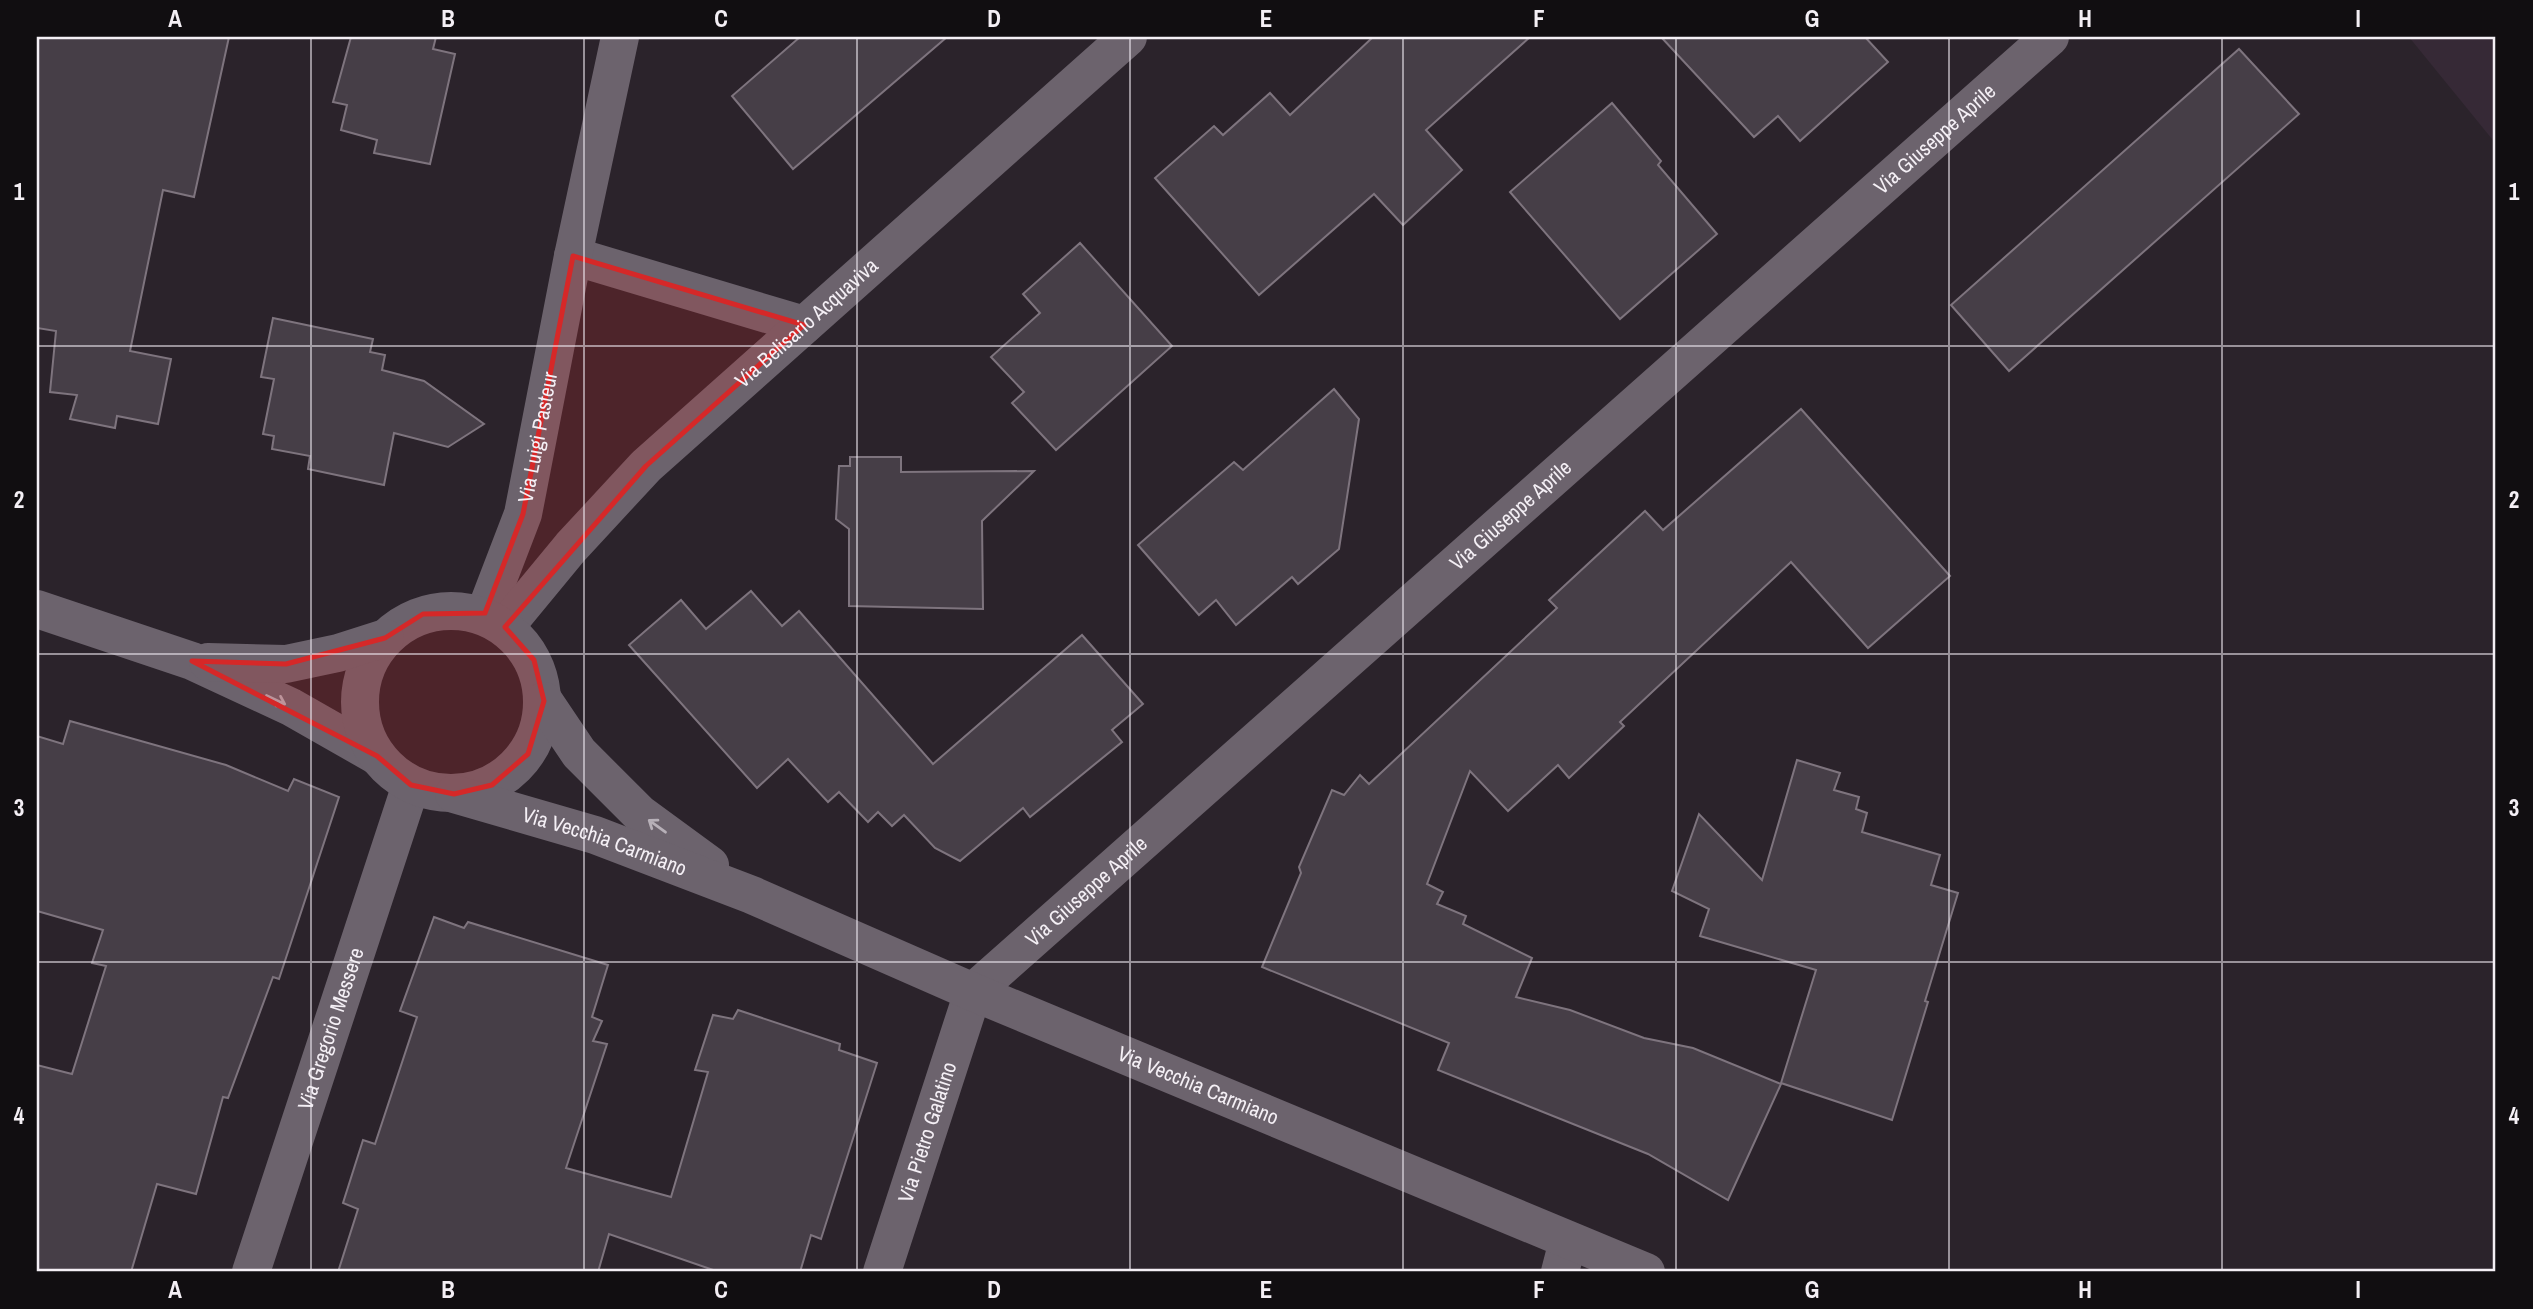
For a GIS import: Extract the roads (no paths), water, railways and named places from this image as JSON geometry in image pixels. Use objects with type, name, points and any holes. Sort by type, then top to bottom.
[{"type":"street","name":"Via Luigi Pasteur","points":[[495,620],[523,514],[573,257],[620,37]]},
{"type":"street","name":"Via Belisario Acquaviva","points":[[495,620],[571,547],[646,466],[1128,37]]},
{"type":"street","name":"Via Giuseppe Aprile","points":[[973,992],[2050,37]]},
{"type":"street","points":[[573,257],[804,325]]},
{"type":"street","name":"Via Vecchia Carmiano","points":[[37,609],[192,661],[291,707],[377,756],[411,785],[454,794],[595,835],[752,895],[1564,1256],[1646,1272]]},
{"type":"street","name":"Via Vecchia Carmiano","points":[[192,661],[286,664],[338,653],[385,638],[423,614],[457,610],[495,620],[534,660],[544,701],[579,753],[639,813],[752,895]]},
{"type":"street","name":"Via Vecchia Carmiano","points":[[377,756],[361,722],[362,677],[385,638]]},
{"type":"street","name":"Via Vecchia Carmiano","points":[[454,794],[492,785],[528,754],[544,701]]},
{"type":"street","name":"Via Gregorio Messere","points":[[251,1272],[411,785]]},
{"type":"street","name":"Via Pietro Galatino","points":[[882,1272],[973,992]]}]
